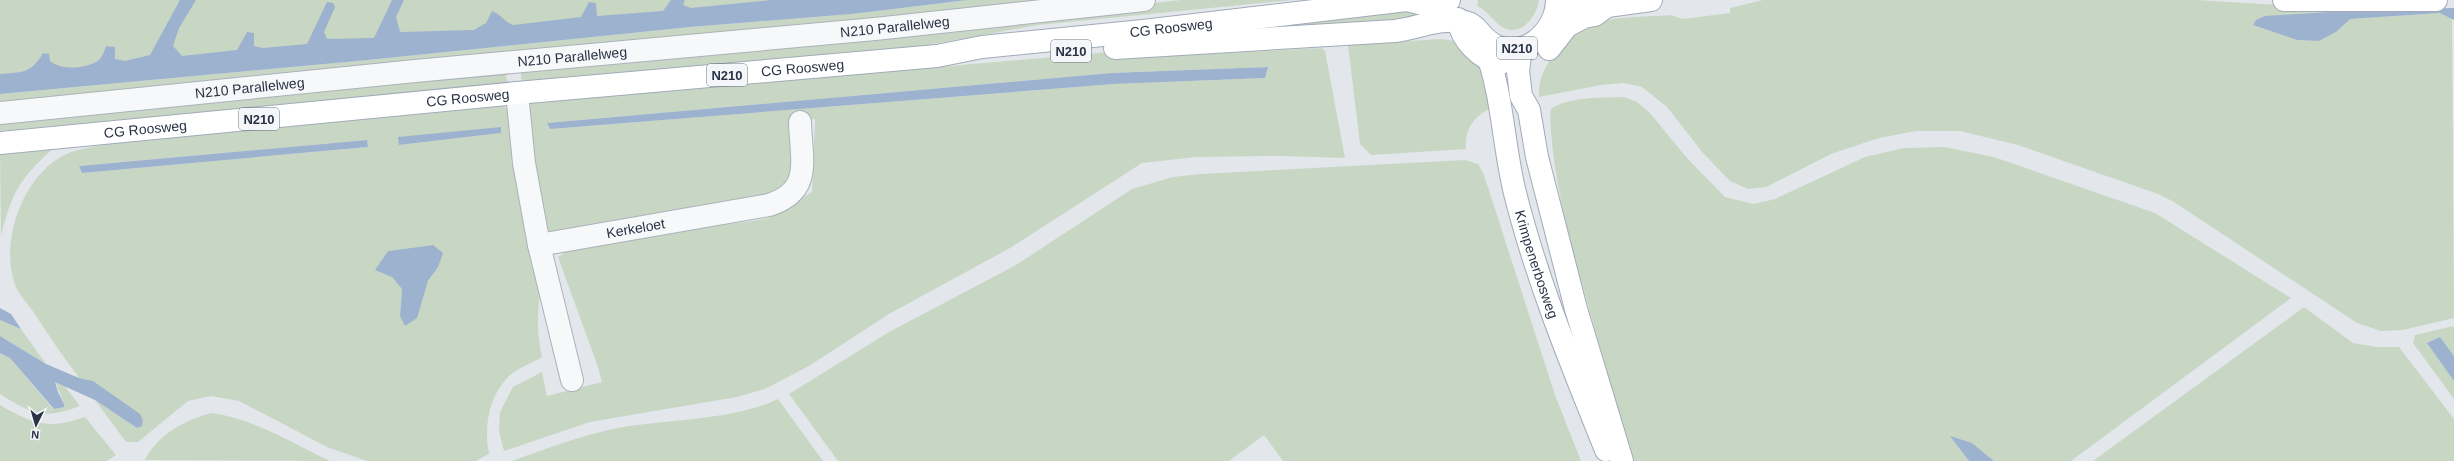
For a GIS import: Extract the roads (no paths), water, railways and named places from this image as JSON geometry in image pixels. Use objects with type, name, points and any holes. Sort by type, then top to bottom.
[{"type":"main road","name":"CG Roosweg","points":[[0,143],[517,93],[937,56],[982,47],[1143,31],[1407,0],[1423,4],[1448,0]]},
{"type":"main road","name":"N210","points":[[1525,57],[1552,24],[1557,3],[1594,2],[1607,6],[1650,0]]},
{"type":"main road","points":[[2284,0],[2436,0]]},
{"type":"main road","name":"N210","points":[[1460,19],[1472,47],[1489,59],[1501,63],[1547,52],[1567,26],[1580,19],[1595,15],[1607,6]]},
{"type":"main road","name":"CG Roosweg","points":[[937,56],[980,58],[1407,30],[1426,34],[1460,19]]},
{"type":"main road","name":"N210","points":[[1460,19],[1470,24],[1485,38],[1499,47],[1525,57]]},
{"type":"main road","name":"Krimpenerbosweg","points":[[1525,57],[1521,96],[1529,110],[1537,157],[1576,309],[1622,461]]},
{"type":"main road","name":"Krimpenerbosweg","points":[[1489,59],[1496,86],[1515,193],[1554,316],[1611,461]]},
{"type":"street","name":"N210 Parallelweg","points":[[0,113],[415,71],[875,29],[1144,0]]},
{"type":"street","points":[[517,93],[524,163],[539,244],[572,380]]},
{"type":"street","name":"Kerkeloet","points":[[539,244],[769,205],[785,200],[797,189],[802,173],[800,122]]},
{"type":"water","points":[[180,0],[196,0],[179,28],[173,46],[182,56],[237,50],[247,32],[254,33],[254,46],[263,48],[307,44],[327,2],[333,3],[335,7],[324,32],[327,39],[374,38],[392,0],[404,0],[396,17],[400,32],[474,30],[486,23],[492,11],[513,25],[581,17],[589,2],[596,3],[597,16],[663,11],[671,0],[685,0],[683,5],[691,8],[771,0],[968,0],[852,14],[690,27],[368,60],[0,94],[0,74],[25,71],[39,60],[43,53],[49,54],[50,61],[55,64],[72,68],[85,66],[98,61],[106,46],[115,47],[115,59],[125,61],[150,55]]},
{"type":"water","points":[[2454,8],[2454,20],[2440,13],[2350,19],[2336,32],[2319,41],[2297,40],[2253,25],[2256,20],[2265,16],[2362,10]]},
{"type":"water","points":[[1268,67],[1265,78],[1114,84],[550,129],[547,123],[1111,73]]},
{"type":"water","points":[[501,127],[501,133],[399,145],[398,137]]},
{"type":"water","points":[[367,140],[368,147],[82,173],[79,166]]},
{"type":"water","points":[[433,245],[443,253],[438,267],[428,281],[417,318],[405,326],[400,316],[402,289],[392,277],[375,270],[388,251]]},
{"type":"water","points":[[0,308],[11,314],[21,329],[0,320]]},
{"type":"water","points":[[0,336],[46,364],[79,378],[93,381],[140,414],[143,420],[142,426],[137,428],[95,400],[55,382],[64,407],[54,409],[10,358],[0,353]]},
{"type":"water","points":[[2440,337],[2454,356],[2454,381],[2427,343]]},
{"type":"water","points":[[1950,436],[1972,443],[1994,461],[1969,461]]}]
